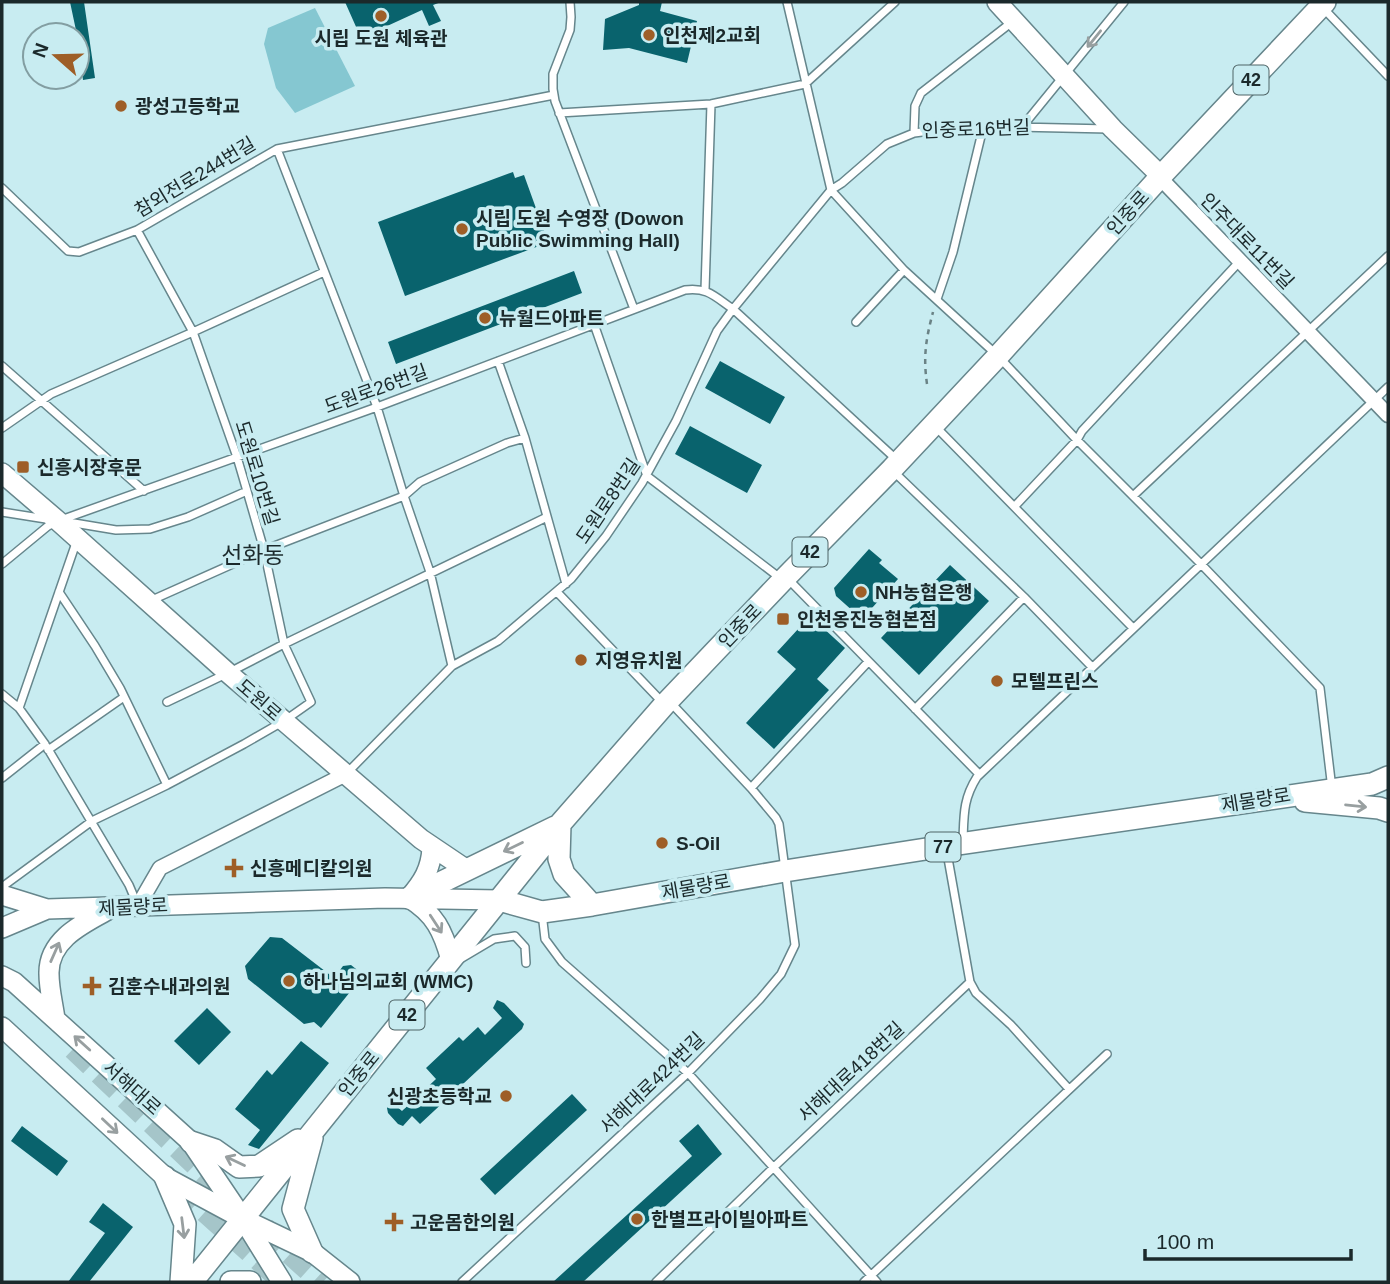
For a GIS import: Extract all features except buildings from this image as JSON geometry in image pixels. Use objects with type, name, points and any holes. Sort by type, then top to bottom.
[{"type":"main road","points":[[997,2],[1113,129],[1161,176]]},
{"type":"main road","name":"인중로","points":[[192,1282],[560,824],[667,702],[895,466],[1320,7]]},
{"type":"main road","name":"도원로","points":[[2,473],[228,673],[432,848],[467,870]]},
{"type":"main road","name":"제물량로","points":[[2,928],[47,909],[138,906],[409,898],[499,900],[542,912],[785,871],[1371,784],[1388,777]]},
{"type":"main road","points":[[1275,797],[1388,811]]},
{"type":"main road","points":[[409,898],[560,824],[559,859],[564,874],[592,905]]},
{"type":"main road","points":[[409,898],[422,884],[429,869],[432,848]]},
{"type":"main road","points":[[2,895],[47,909]]},
{"type":"main road","points":[[409,898],[422,906],[440,928],[447,964]]},
{"type":"main road","points":[[55,1019],[49,973],[51,956],[61,941],[83,923],[110,908]]},
{"type":"main road","name":"서해대로","points":[[2,976],[14,982],[191,1142],[282,1282]]},
{"type":"main road","name":"서해대로","points":[[2,1028],[165,1177],[312,1252],[350,1282]]},
{"type":"main road","points":[[191,1142],[215,1150],[239,1167],[259,1166],[315,1129]]},
{"type":"main road","points":[[312,1252],[293,1209],[315,1129]]},
{"type":"main road","points":[[165,1177],[186,1224],[181,1282]]},
{"type":"main road","points":[[231,1282],[250,1282]]},
{"type":"street","name":"인주대로11번길","points":[[1161,176],[1388,415]]},
{"type":"street","points":[[138,906],[160,868],[346,774]]},
{"type":"lane","points":[[569,2],[570,30],[553,74],[554,95],[634,309]]},
{"type":"lane","points":[[787,2],[831,190],[904,270],[998,356],[1320,688],[1332,789]]},
{"type":"lane","points":[[559,113],[711,104],[806,84],[895,2]]},
{"type":"lane","points":[[1021,127],[1124,2]]},
{"type":"lane","points":[[1320,7],[1388,76]]},
{"type":"lane","name":"인중로16번길","points":[[1014,21],[921,93],[915,106],[914,133],[1021,127],[1113,129]]},
{"type":"lane","name":"참외전로244번길","points":[[2,188],[68,251],[79,252],[137,230],[277,149],[554,95]]},
{"type":"lane","points":[[711,104],[705,290],[733,309],[895,466],[1092,667]]},
{"type":"lane","points":[[937,299],[953,252],[983,128]]},
{"type":"lane","name":"도원로8번길","points":[[346,774],[452,666],[498,640],[566,584],[606,536],[647,475],[677,421],[717,331],[733,309],[831,190],[887,144],[914,133]]},
{"type":"lane","points":[[277,149],[377,407],[430,572],[452,666]]},
{"type":"lane","name":"도원로10번길","points":[[137,230],[193,332],[247,491],[264,550],[284,644],[311,702],[284,721]]},
{"type":"lane","points":[[1133,496],[1388,256]]},
{"type":"lane","points":[[1015,506],[1240,261]]},
{"type":"lane","points":[[856,322],[904,270]]},
{"type":"lane","points":[[2,428],[51,394],[324,272]]},
{"type":"lane","name":"도원로26번길","points":[[58,521],[377,407],[685,290],[705,290]]},
{"type":"lane","points":[[594,324],[647,475],[785,578],[979,775]]},
{"type":"lane","points":[[498,361],[525,438],[566,584]]},
{"type":"lane","points":[[2,366],[144,491]]},
{"type":"lane","points":[[1069,1089],[1011,1025],[976,992],[971,982],[954,845],[969,790],[979,775],[1388,387]]},
{"type":"lane","points":[[933,424],[1133,628]]},
{"type":"lane","points":[[148,602],[264,550],[404,496],[420,482],[525,438]]},
{"type":"lane","points":[[2,512],[116,530],[150,529],[188,517],[247,491]]},
{"type":"lane","points":[[167,702],[547,517]]},
{"type":"lane","points":[[2,564],[48,526],[58,521]]},
{"type":"lane","points":[[19,708],[77,540]]},
{"type":"lane","points":[[60,592],[124,697],[167,785]]},
{"type":"lane","name":"서해대로424번길","points":[[462,1282],[688,1073],[781,974],[795,945],[776,818],[751,788],[557,592]]},
{"type":"lane","points":[[915,709],[1024,597]]},
{"type":"lane","points":[[751,788],[868,662]]},
{"type":"lane","points":[[2,694],[19,708],[46,747],[129,884],[138,906]]},
{"type":"lane","points":[[2,778],[124,697]]},
{"type":"lane","points":[[2,887],[92,821],[167,785],[284,721]]},
{"type":"lane","points":[[542,912],[545,939],[562,962],[688,1073],[874,1279]]},
{"type":"lane","points":[[447,964],[494,939],[515,936],[525,947],[526,963]]},
{"type":"lane","name":"서해대로418번길","points":[[656,1282],[971,982]]},
{"type":"lane","points":[[864,1282],[874,1279],[1107,1054]]},
{"type":"path","points":[[927,384],[924,362],[937,299]]},
{"type":"shaded area","points":[[315,8],[355,86],[295,113],[276,88],[264,44],[268,28]]},
{"type":"tunnel","points":[[74,1048],[215,1182]]},
{"type":"tunnel","points":[[179,1187],[277,1275]]},
{"type":"tunnel","points":[[264,1229],[323,1282]]},
{"type":"place","name":"시립 도원 체육관","points":[[381,16]]},
{"type":"place","name":"인천제2교회","points":[[649,35]]},
{"type":"place","name":"광성고등학교","points":[[121,106]]},
{"type":"place","name":"시립 도원 수영장 (Dowon Public Swimming Hall)","points":[[462,229]]},
{"type":"place","name":"뉴월드아파트","points":[[485,318]]},
{"type":"place","name":"신흥시장후문","points":[[23,467]]},
{"type":"place","name":"NH농협은행","points":[[861,592]]},
{"type":"place","name":"인천옹진농협본점","points":[[783,619]]},
{"type":"place","name":"지영유치원","points":[[581,660]]},
{"type":"place","name":"모텔프린스","points":[[997,681]]},
{"type":"place","name":"S-Oil","points":[[662,843]]},
{"type":"place","name":"신흥메디칼의원","points":[[234,868]]},
{"type":"place","name":"하나님의교회 (WMC)","points":[[289,981]]},
{"type":"place","name":"김훈수내과의원","points":[[92,986]]},
{"type":"place","name":"신광초등학교","points":[[506,1096]]},
{"type":"place","name":"한별프라이빌아파트","points":[[637,1219]]},
{"type":"place","name":"고운몸한의원","points":[[394,1222]]},
{"type":"district","name":"선화동","points":[[253,555]]}]
